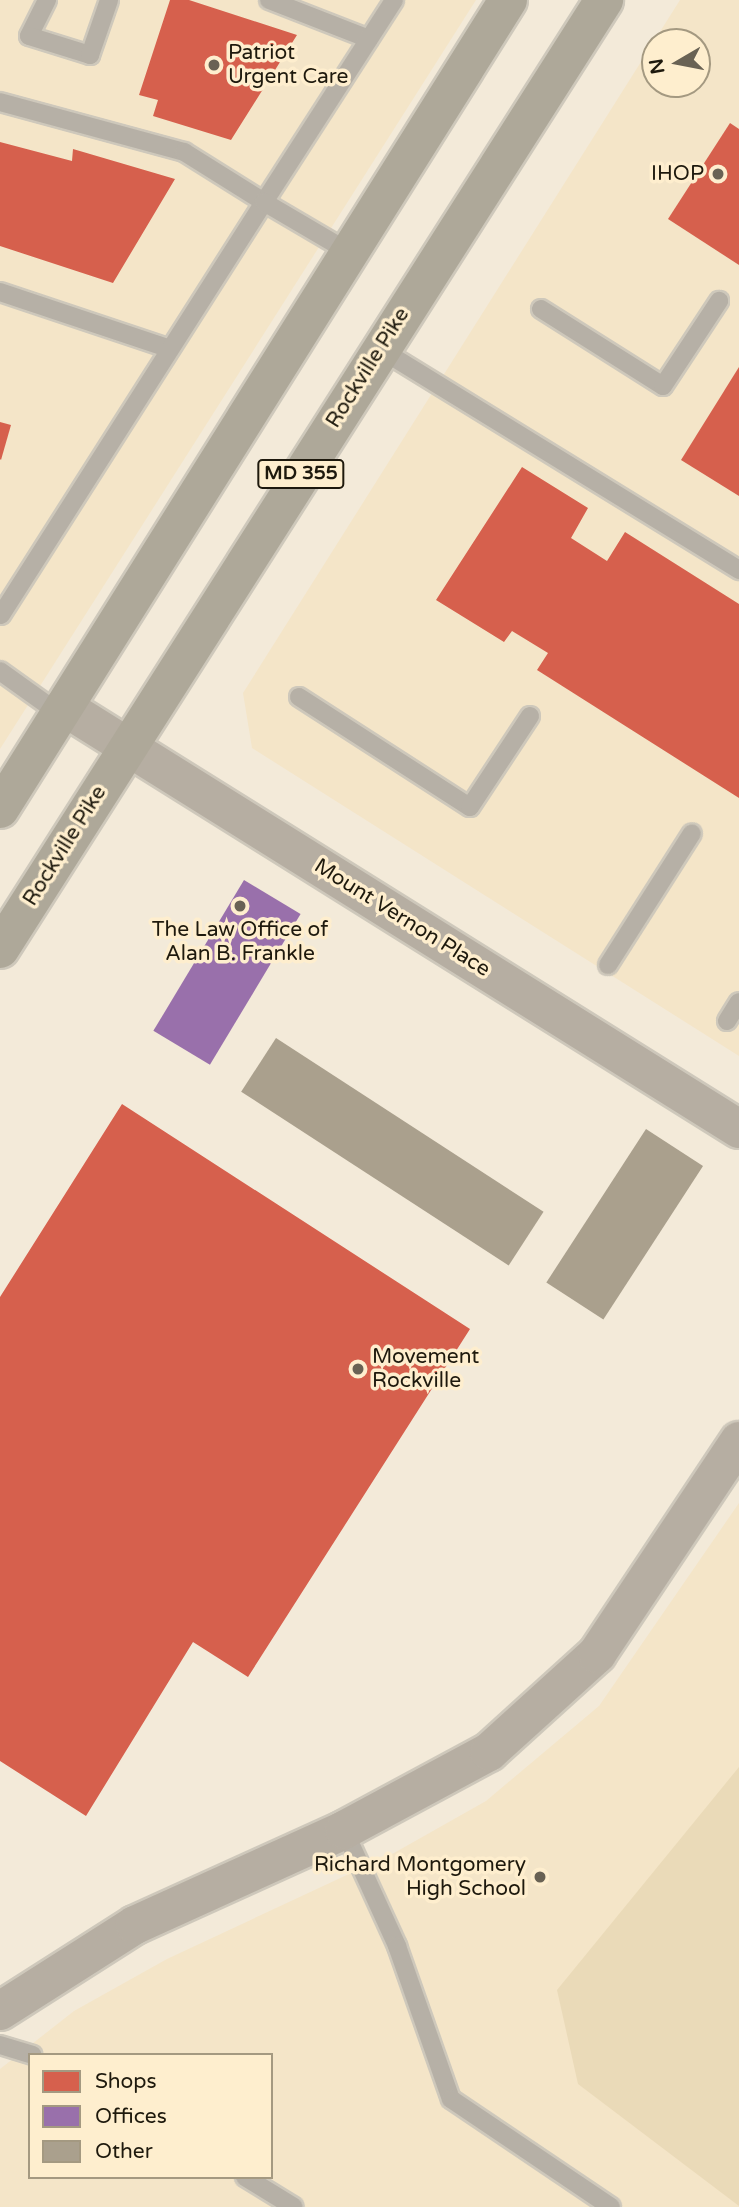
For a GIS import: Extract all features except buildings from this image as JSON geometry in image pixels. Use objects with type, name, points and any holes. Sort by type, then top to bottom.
[{"type":"main road","points":[[0,809],[508,0]]},
{"type":"main road","name":"Rockville Pike","points":[[0,949],[604,0]]},
{"type":"street","name":"Mount Vernon Place","points":[[62,710],[127,746],[739,1129]]},
{"type":"street","points":[[0,2011],[135,1925],[344,1830],[489,1752],[597,1654],[739,1441]]},
{"type":"lane","points":[[47,0],[29,36],[90,55],[109,0]]},
{"type":"lane","points":[[269,0],[369,38]]},
{"type":"lane","points":[[0,615],[394,0]]},
{"type":"lane","points":[[0,103],[184,152],[349,252]]},
{"type":"lane","points":[[0,292],[170,349]]},
{"type":"lane","points":[[541,309],[663,386],[719,301]]},
{"type":"lane","points":[[380,349],[739,570]]},
{"type":"lane","points":[[0,671],[62,710]]},
{"type":"lane","points":[[299,697],[470,807],[530,716]]},
{"type":"lane","points":[[608,965],[692,833]]},
{"type":"lane","points":[[727,1021],[739,1002]]},
{"type":"lane","points":[[344,1830],[397,1946],[451,2099],[611,2207]]},
{"type":"lane","points":[[0,2045],[28,2054]]},
{"type":"lane","points":[[248,2179],[294,2207]]},
{"type":"shaded area","points":[[0,0],[476,0],[0,749]]},
{"type":"shaded area","points":[[680,0],[739,0],[739,1056],[252,748],[243,693],[641,62],[641,98],[711,98],[711,28],[662,28]]},
{"type":"shaded area","name":"Richard Montgomery High School","points":[[739,1503],[739,2207],[0,2207],[0,2069],[74,2011],[167,1959],[394,1853],[486,1801],[599,1706]]},
{"type":"shaded area","points":[[739,1767],[739,2206],[578,2084],[557,1990]]},
{"type":"place","name":"Patriot Urgent Care","points":[[214,65]]},
{"type":"place","name":"IHOP","points":[[718,174]]},
{"type":"place","name":"The Law Office of Alan B. Frankle","points":[[240,906]]},
{"type":"place","name":"Movement Rockville","points":[[358,1369]]},
{"type":"place","name":"Richard Montgomery High School","points":[[540,1877]]}]
